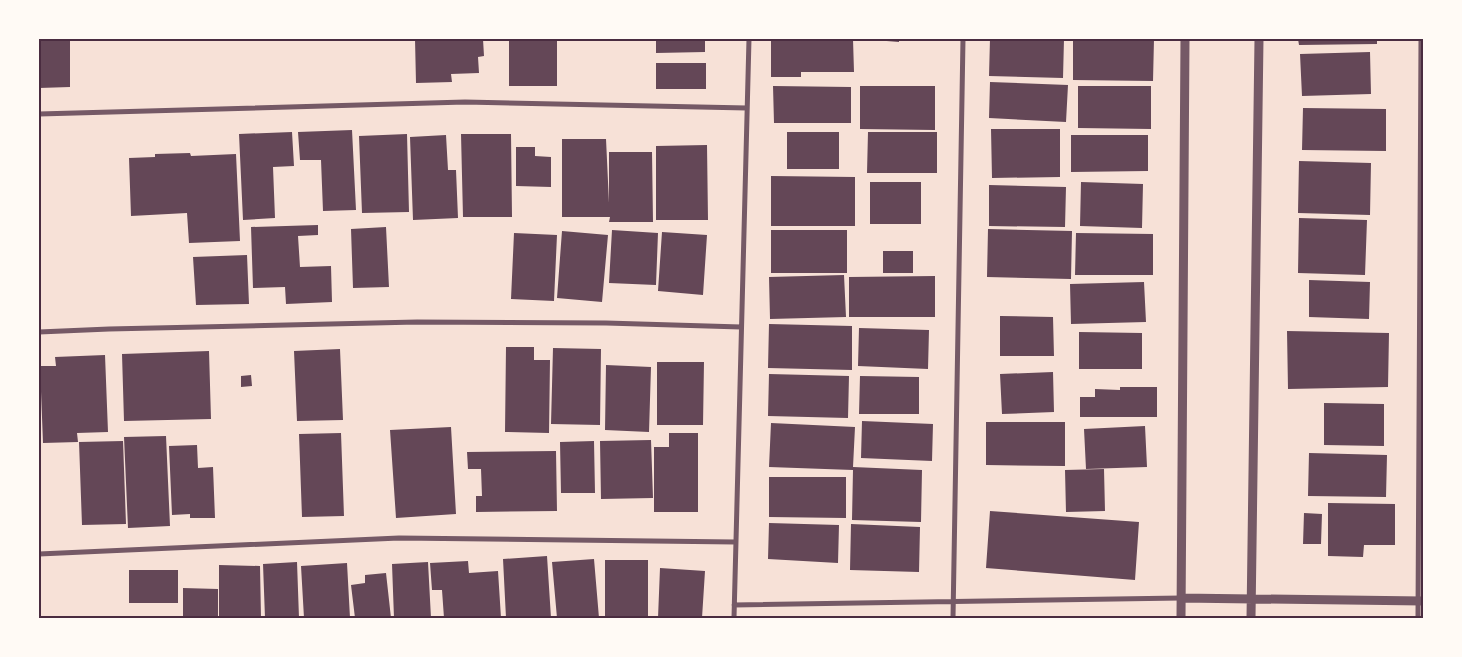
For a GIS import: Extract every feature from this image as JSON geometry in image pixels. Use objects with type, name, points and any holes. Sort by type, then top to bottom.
[{"type":"street","points":[[734,618],[749,39]]},
{"type":"street","points":[[953,618],[963,39]]},
{"type":"street","points":[[1181,618],[1185,39]]},
{"type":"street","points":[[1252,618],[1259,39]]},
{"type":"street","points":[[1418,618],[1421,600],[1420,39]]},
{"type":"street","points":[[39,114],[465,102],[748,108]]},
{"type":"street","points":[[39,332],[129,328],[417,322],[606,322],[741,327]]},
{"type":"street","points":[[39,554],[399,538],[735,542]]},
{"type":"street","points":[[734,605],[1181,598],[1421,600]]},
{"type":"building","points":[[39,39],[70,39],[70,87],[39,88]]},
{"type":"building","points":[[415,39],[483,39],[484,56],[478,57],[479,73],[451,74],[452,82],[416,83]]},
{"type":"building","points":[[509,39],[557,39],[557,86],[509,86]]},
{"type":"building","points":[[656,39],[705,39],[705,52],[656,53]]},
{"type":"building","points":[[771,39],[853,39],[854,72],[801,72],[801,77],[771,77]]},
{"type":"building","points":[[899,39],[899,42],[874,40]]},
{"type":"building","points":[[990,39],[1064,39],[1063,78],[989,76]]},
{"type":"building","points":[[1073,39],[1154,39],[1153,81],[1073,80]]},
{"type":"building","points":[[1298,39],[1377,39],[1377,44],[1299,45]]},
{"type":"building","points":[[1370,52],[1371,94],[1302,96],[1300,54]]},
{"type":"building","points":[[656,63],[706,63],[706,89],[656,89]]},
{"type":"building","points":[[990,82],[1068,85],[1066,122],[989,118]]},
{"type":"building","points":[[773,86],[851,87],[851,123],[774,123]]},
{"type":"building","points":[[860,86],[935,86],[935,130],[860,129]]},
{"type":"building","points":[[1078,86],[1151,86],[1151,129],[1078,128]]},
{"type":"building","points":[[1303,108],[1386,109],[1386,151],[1302,150]]},
{"type":"building","points":[[991,129],[1060,129],[1060,177],[992,178]]},
{"type":"building","points":[[352,130],[356,210],[323,211],[321,160],[300,160],[298,132]]},
{"type":"building","points":[[292,132],[294,166],[273,167],[275,218],[243,220],[239,134]]},
{"type":"building","points":[[787,132],[839,132],[839,169],[787,169]]},
{"type":"building","points":[[868,132],[937,132],[937,173],[867,173]]},
{"type":"building","points":[[407,134],[409,212],[362,213],[359,136]]},
{"type":"building","points":[[461,134],[511,134],[512,217],[463,217]]},
{"type":"building","points":[[446,135],[448,170],[456,170],[458,218],[413,220],[410,137]]},
{"type":"building","points":[[1071,135],[1148,135],[1148,171],[1071,172]]},
{"type":"building","points":[[562,139],[606,139],[609,203],[609,152],[652,152],[653,222],[609,222],[610,217],[562,217]]},
{"type":"building","points":[[707,145],[708,220],[656,220],[656,146]]},
{"type":"building","points":[[516,147],[535,147],[535,156],[551,157],[551,187],[516,186]]},
{"type":"building","points":[[190,153],[191,156],[236,154],[240,241],[189,243],[187,213],[131,216],[129,158],[155,157],[155,154]]},
{"type":"building","points":[[1299,161],[1371,163],[1370,215],[1298,213]]},
{"type":"building","points":[[771,176],[855,177],[855,226],[771,226]]},
{"type":"building","points":[[870,182],[921,182],[921,224],[870,224]]},
{"type":"building","points":[[1081,182],[1143,184],[1142,228],[1080,226]]},
{"type":"building","points":[[989,185],[1066,187],[1065,227],[989,226]]},
{"type":"building","points":[[1299,218],[1367,220],[1365,275],[1298,273]]},
{"type":"building","points":[[318,225],[318,235],[298,236],[300,267],[331,266],[332,302],[286,304],[285,287],[253,288],[251,227]]},
{"type":"building","points":[[386,227],[389,287],[353,288],[351,229]]},
{"type":"building","points":[[988,229],[1072,231],[1071,279],[987,277]]},
{"type":"building","points":[[612,230],[658,233],[656,285],[609,283]]},
{"type":"building","points":[[771,230],[847,230],[847,273],[771,273]]},
{"type":"building","points":[[562,231],[608,235],[602,302],[557,298]]},
{"type":"building","points":[[662,232],[707,235],[703,295],[658,291]]},
{"type":"building","points":[[514,233],[557,235],[554,301],[511,299]]},
{"type":"building","points":[[1076,233],[1153,234],[1153,275],[1075,275]]},
{"type":"building","points":[[883,251],[913,251],[913,273],[883,273]]},
{"type":"building","points":[[247,255],[249,304],[196,305],[193,257]]},
{"type":"building","points":[[844,275],[846,317],[770,319],[769,277]]},
{"type":"building","points":[[935,276],[935,317],[849,317],[849,277]]},
{"type":"building","points":[[1309,280],[1370,282],[1369,319],[1309,317]]},
{"type":"building","points":[[1144,282],[1146,322],[1071,324],[1070,284]]},
{"type":"building","points":[[1000,316],[1053,317],[1054,356],[1000,356]]},
{"type":"building","points":[[769,324],[852,326],[852,370],[768,368]]},
{"type":"building","points":[[859,328],[929,330],[928,369],[858,366]]},
{"type":"building","points":[[1287,331],[1389,333],[1388,387],[1288,389]]},
{"type":"building","points":[[1079,332],[1142,333],[1142,369],[1079,369]]},
{"type":"building","points":[[506,347],[534,347],[534,360],[550,360],[549,433],[505,432]]},
{"type":"building","points":[[553,348],[601,349],[600,425],[551,424]]},
{"type":"building","points":[[340,349],[343,420],[297,421],[294,351]]},
{"type":"building","points":[[209,351],[211,419],[124,421],[122,354]]},
{"type":"building","points":[[105,355],[108,432],[77,433],[78,442],[43,443],[40,366],[56,366],[55,357]]},
{"type":"building","points":[[657,362],[704,362],[703,425],[657,425]]},
{"type":"building","points":[[606,365],[651,367],[649,432],[605,430]]},
{"type":"building","points":[[1053,372],[1054,412],[1002,414],[1000,374]]},
{"type":"building","points":[[769,374],[849,376],[848,418],[768,416]]},
{"type":"building","points":[[251,375],[252,386],[241,387],[241,376]]},
{"type":"building","points":[[860,376],[919,377],[919,414],[859,414]]},
{"type":"building","points":[[1120,387],[1157,387],[1157,417],[1080,417],[1080,397],[1095,397],[1095,389],[1120,390]]},
{"type":"building","points":[[1324,403],[1384,404],[1384,446],[1324,445]]},
{"type":"building","points":[[862,421],[933,424],[932,461],[861,458]]},
{"type":"building","points":[[986,422],[1065,422],[1065,466],[986,465]]},
{"type":"building","points":[[771,423],[855,427],[853,467],[922,470],[921,522],[852,520],[853,470],[769,467]]},
{"type":"building","points":[[1145,426],[1147,467],[1086,469],[1084,429]]},
{"type":"building","points":[[451,427],[456,514],[396,518],[390,430]]},
{"type":"building","points":[[341,433],[344,516],[302,517],[299,434]]},
{"type":"building","points":[[669,433],[698,433],[698,512],[654,512],[654,447],[669,447]]},
{"type":"building","points":[[166,436],[170,526],[128,528],[124,437]]},
{"type":"building","points":[[651,440],[653,498],[601,499],[600,441]]},
{"type":"building","points":[[123,441],[126,524],[82,525],[79,442]]},
{"type":"building","points":[[594,441],[595,493],[561,493],[560,442]]},
{"type":"building","points":[[197,445],[198,468],[213,467],[215,518],[190,518],[190,514],[172,515],[169,446]]},
{"type":"building","points":[[556,451],[557,511],[476,512],[476,496],[482,496],[481,469],[468,469],[467,452]]},
{"type":"building","points":[[1309,453],[1387,455],[1386,497],[1308,496]]},
{"type":"building","points":[[1104,469],[1105,511],[1066,512],[1065,470]]},
{"type":"building","points":[[769,477],[846,477],[846,518],[769,517]]},
{"type":"building","points":[[1328,503],[1395,504],[1395,545],[1364,545],[1363,557],[1328,556]]},
{"type":"building","points":[[990,511],[1139,522],[1135,580],[986,568]]},
{"type":"building","points":[[1304,513],[1322,514],[1321,544],[1303,544]]},
{"type":"building","points":[[769,523],[839,525],[838,563],[768,559]]},
{"type":"building","points":[[851,524],[920,527],[919,572],[850,570]]},
{"type":"building","points":[[547,556],[551,618],[506,618],[503,559]]},
{"type":"building","points":[[594,559],[599,618],[557,618],[552,562]]},
{"type":"building","points":[[605,560],[648,560],[648,618],[605,618]]},
{"type":"building","points":[[468,561],[469,573],[498,571],[501,618],[444,618],[442,590],[432,590],[430,563]]},
{"type":"building","points":[[297,562],[299,618],[265,618],[263,564]]},
{"type":"building","points":[[428,562],[431,618],[394,618],[392,564]]},
{"type":"building","points":[[347,563],[350,618],[304,618],[301,566]]},
{"type":"building","points":[[219,565],[260,566],[261,618],[219,618]]},
{"type":"building","points":[[660,568],[705,571],[702,618],[658,618]]},
{"type":"building","points":[[129,570],[178,570],[178,603],[129,603]]},
{"type":"building","points":[[386,573],[391,618],[355,618],[351,585],[365,583],[365,575]]},
{"type":"building","points":[[183,588],[218,589],[218,618],[183,618]]}]
